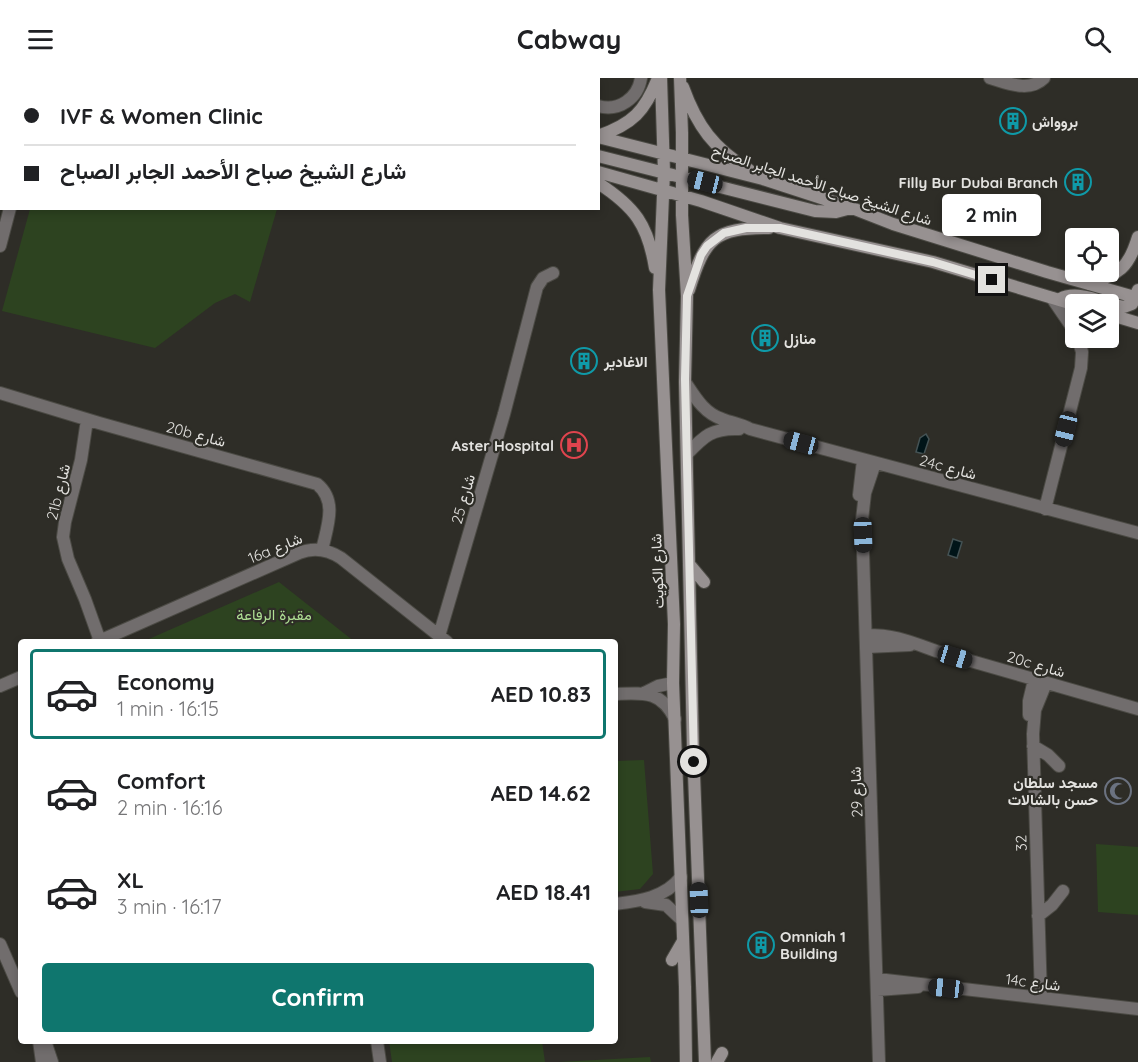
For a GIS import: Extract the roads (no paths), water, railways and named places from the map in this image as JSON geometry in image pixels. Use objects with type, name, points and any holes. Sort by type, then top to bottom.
[{"type":"main road","points":[[600,135],[623,126],[638,114],[650,98],[659,78]]},
{"type":"main road","name":"شارع الكويت","points":[[659,78],[664,172],[659,290],[674,624],[673,683],[686,1062]]},
{"type":"main road","points":[[680,78],[681,196],[687,296],[685,382],[694,762],[705,1062]]},
{"type":"main road","points":[[680,78],[692,111],[714,144],[731,159],[763,179]]},
{"type":"main road","name":"شارع الشيخ صباح الأحمد الجابر الصباح","points":[[600,137],[763,179],[893,224],[1089,284],[1137,295]]},
{"type":"main road","points":[[600,156],[815,211],[836,212],[852,208]]},
{"type":"main road","points":[[600,173],[780,228],[933,262],[1065,302]]},
{"type":"main road","points":[[600,184],[621,198],[644,227],[652,249],[659,290]]},
{"type":"main road","points":[[687,296],[701,255],[715,238],[735,229],[780,228]]},
{"type":"main road","points":[[1089,284],[1111,276],[1124,267],[1129,261],[1138,237]]},
{"type":"main road","points":[[1055,299],[1075,295],[1124,308],[1132,304],[1137,295]]},
{"type":"main road","points":[[1119,318],[1138,323]]},
{"type":"main road","points":[[654,386],[664,374]]},
{"type":"main road","points":[[689,564],[704,582]]},
{"type":"main road","points":[[673,683],[681,686],[685,693],[687,741],[694,762]]},
{"type":"main road","points":[[672,960],[683,940]]},
{"type":"street","points":[[600,106],[612,108],[627,102],[637,91],[641,78]]},
{"type":"street","points":[[990,78],[1024,87],[1044,78]]},
{"type":"street","points":[[0,246],[9,210]]},
{"type":"street","name":"شارع 25","points":[[443,639],[537,287],[543,278],[553,273]]},
{"type":"street","points":[[1055,299],[1065,315]]},
{"type":"street","points":[[1046,509],[1081,368],[1081,348]]},
{"type":"street","name":"24c شارع","points":[[685,382],[709,412],[750,429],[1138,533]]},
{"type":"street","name":"20b شارع","points":[[0,393],[93,422],[317,484],[327,494],[330,507],[322,549]]},
{"type":"street","name":"21b شارع","points":[[93,422],[64,522],[63,537],[68,559],[102,639]]},
{"type":"street","name":"24c شارع","points":[[687,454],[702,438],[714,431],[729,428],[750,429]]},
{"type":"street","name":"شارع 29","points":[[863,460],[859,495],[862,520],[879,1062]]},
{"type":"street","name":"شارع 29","points":[[862,520],[865,493],[875,463]]},
{"type":"street","name":"16a شارع","points":[[104,639],[306,550],[322,549],[341,558],[443,639]]},
{"type":"street","name":"20c شارع","points":[[866,641],[925,647],[1040,681],[1118,710],[1138,709]]},
{"type":"street","points":[[0,686],[18,678]]},
{"type":"street","name":"32","points":[[1036,997],[1039,951],[1033,740],[1029,709],[1040,681]]},
{"type":"street","points":[[644,693],[658,686],[673,683]]},
{"type":"street","points":[[618,694],[644,693],[660,699],[675,719]]},
{"type":"street","points":[[1033,740],[1059,766]]},
{"type":"street","points":[[618,904],[641,901],[663,893],[681,877]]},
{"type":"street","points":[[1038,916],[1052,905],[1063,891]]},
{"type":"street","points":[[641,901],[666,905],[682,920]]},
{"type":"street","points":[[0,944],[18,984]]},
{"type":"street","name":"14c شارع","points":[[877,984],[925,986],[1138,1009]]},
{"type":"street","points":[[39,1044],[42,1062]]},
{"type":"street","points":[[46,1044],[52,1062]]},
{"type":"street","points":[[377,1044],[380,1062]]},
{"type":"place","name":"بروواش","points":[[1013,121]]},
{"type":"place","name":"Filly Bur Dubai Branch","points":[[1078,182]]},
{"type":"place","name":"منازل","points":[[765,338]]},
{"type":"place","name":"الاغادیر","points":[[584,361]]},
{"type":"place","name":"Aster Hospital","points":[[574,445]]},
{"type":"place","name":"مسجد سلطان حسن بالشالات","points":[[1118,791]]},
{"type":"place","name":"Omniah 1 Building","points":[[761,945]]},
{"type":"park label","name":"مقبرة الرفاعة","points":[[274,614]]}]
